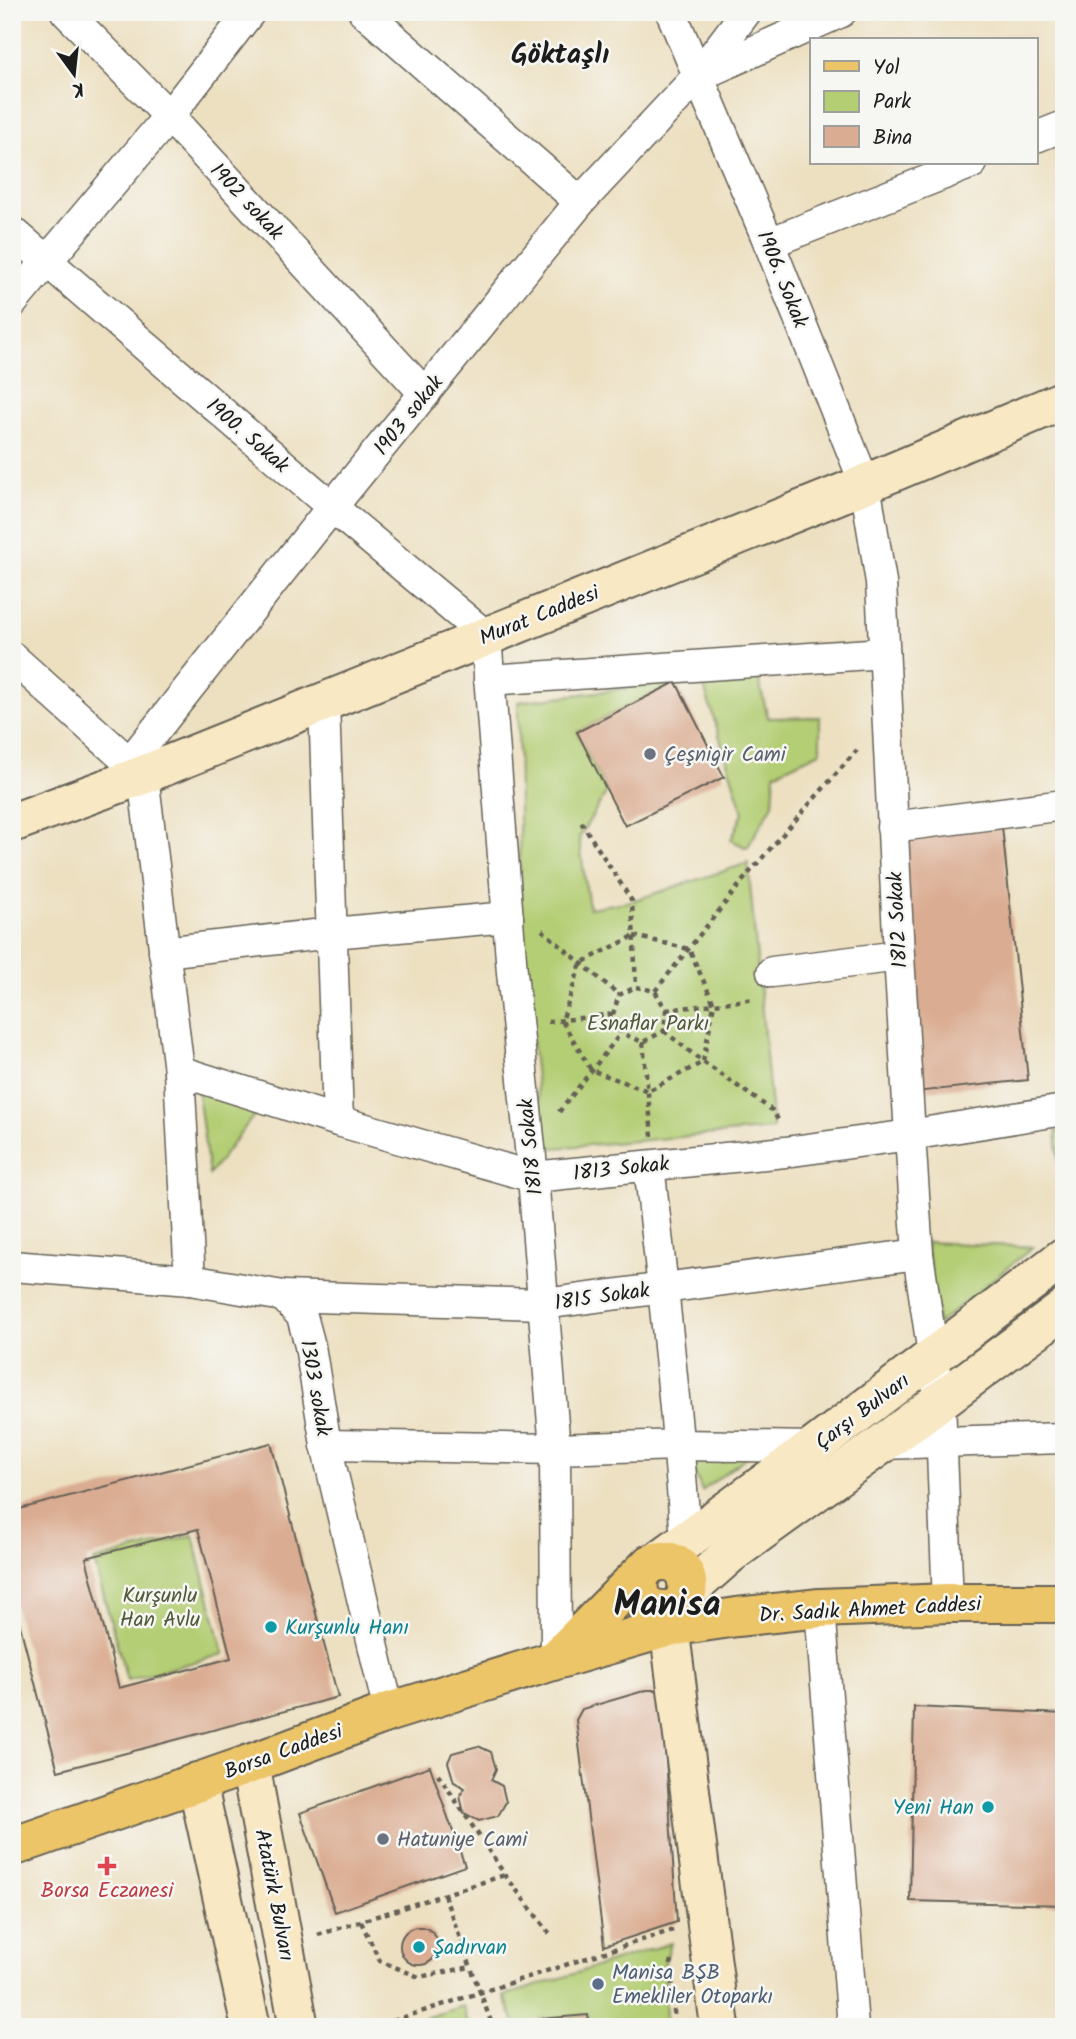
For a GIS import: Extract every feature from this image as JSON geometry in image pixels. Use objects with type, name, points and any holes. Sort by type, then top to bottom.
[{"type":"main road","name":"Murat Caddesi","points":[[12,823],[137,769],[324,702],[865,484],[1064,400]]},
{"type":"main road","name":"Çarşı Bulvarı","points":[[661,1559],[814,1447],[1064,1257]]},
{"type":"main road","name":"Çarşı Bulvarı","points":[[684,1600],[730,1554],[1064,1309]]},
{"type":"main road","points":[[661,1559],[638,1584],[642,1599],[655,1609],[684,1600],[709,1587],[712,1598],[723,1612],[737,1617]]},
{"type":"main road","points":[[556,1660],[661,1559]]},
{"type":"main road","name":"Dr. Sadık Ahmet Caddesi","points":[[556,1660],[684,1600],[737,1617],[820,1608],[948,1603],[1064,1603]]},
{"type":"main road","points":[[684,1600],[720,2027]]},
{"type":"main road","name":"Borsa Caddesi","points":[[12,1847],[389,1712],[556,1660]]},
{"type":"main road","name":"Atatürk Bulvarı","points":[[250,1764],[299,2027]]},
{"type":"main road","points":[[197,1782],[251,2027]]},
{"type":"street","name":"1902 sokak","points":[[66,12],[169,116],[425,394]]},
{"type":"street","points":[[12,303],[169,116],[250,12]]},
{"type":"street","points":[[364,12],[580,202]]},
{"type":"street","name":"1906. Sokak","points":[[671,12],[769,243],[865,484]]},
{"type":"street","name":"1903 sokak","points":[[137,769],[332,507],[580,202],[697,77],[746,12]]},
{"type":"street","points":[[697,77],[841,12]]},
{"type":"street","points":[[1038,136],[1064,126]]},
{"type":"street","points":[[769,243],[969,164]]},
{"type":"street","name":"1900. Sokak","points":[[12,231],[486,636]]},
{"type":"street","name":"1812 Sokak","points":[[865,484],[881,582],[910,1135],[918,1254],[940,1401],[948,1603]]},
{"type":"street","name":"1818 Sokak","points":[[486,636],[555,1449],[556,1660]]},
{"type":"street","points":[[489,680],[884,653]]},
{"type":"street","points":[[12,656],[137,769],[179,1071],[190,1280]]},
{"type":"street","points":[[324,702],[338,1121]]},
{"type":"street","points":[[892,827],[1064,805]]},
{"type":"street","points":[[164,952],[332,933],[508,918]]},
{"type":"street","points":[[772,972],[899,956]]},
{"type":"street","name":"1813 Sokak","points":[[179,1071],[338,1121],[532,1163],[649,1166],[800,1150],[1064,1110]]},
{"type":"street","points":[[649,1166],[679,1445],[661,1559]]},
{"type":"street","name":"1815 Sokak","points":[[283,1296],[544,1304],[918,1254]]},
{"type":"street","points":[[12,1266],[190,1280],[283,1296]]},
{"type":"street","name":"1303 sokak","points":[[283,1296],[302,1316],[310,1346],[326,1445],[389,1712]]},
{"type":"street","points":[[882,1444],[1064,1438]]},
{"type":"street","points":[[326,1445],[555,1449],[679,1445],[814,1447]]},
{"type":"street","points":[[820,1608],[853,2027]]},
{"type":"path","points":[[655,991],[749,873],[887,715]]},
{"type":"path","points":[[581,822],[632,901],[636,987]]},
{"type":"path","points":[[508,918],[529,918],[619,995]]},
{"type":"path","points":[[690,949],[634,936],[581,963],[562,1021],[592,1070],[648,1091],[704,1062]]},
{"type":"path","points":[[690,949],[713,1004],[704,1062]]},
{"type":"path","points":[[666,1010],[761,998],[772,972]]},
{"type":"path","points":[[636,987],[655,991],[666,1010],[664,1031],[643,1042],[621,1033],[613,1014],[619,995],[636,987]]},
{"type":"path","points":[[518,1026],[613,1014]]},
{"type":"path","points":[[664,1031],[772,1110],[800,1150]]},
{"type":"path","points":[[532,1163],[592,1070],[621,1033]]},
{"type":"path","points":[[643,1042],[652,1139],[649,1166]]},
{"type":"path","points":[[438,1774],[505,1875],[550,1934]]},
{"type":"path","points":[[284,1946],[505,1875]]},
{"type":"path","points":[[444,1895],[494,2027]]},
{"type":"path","points":[[360,1922],[380,1961],[419,1977],[471,1967]]},
{"type":"path","points":[[374,2027],[682,1927]]},
{"type":"path","points":[[675,1952],[671,1964],[675,2027]]},
{"type":"green space","points":[[758,677],[768,718],[820,717],[820,752],[775,773],[773,804],[747,848],[731,840],[743,813],[702,680]]},
{"type":"green space","name":"Esnaflar Parkı","points":[[676,682],[577,732],[607,791],[579,838],[589,908],[632,901],[748,863],[773,1129],[543,1149],[520,920],[518,702]]},
{"type":"green space","points":[[196,1078],[264,1102],[209,1175]]},
{"type":"green space","points":[[1064,1130],[1064,1225],[1056,1131]]},
{"type":"green space","points":[[926,1242],[1033,1247],[938,1324]]},
{"type":"green space","points":[[684,1445],[755,1450],[702,1491]]},
{"type":"green space","name":"Kurşunlu Han Avlu","points":[[193,1535],[224,1654],[127,1680],[94,1561]]},
{"type":"green space","name":"Manisa BŞB Emekliler Otoparkı","points":[[671,1943],[665,1962],[666,2027],[590,2027],[588,2015],[540,2019],[540,2027],[517,2027],[504,1996]]},
{"type":"green space","points":[[463,2006],[469,2027],[396,2027]]},
{"type":"building","name":"Çeşnigir Cami","points":[[676,682],[724,777],[625,826],[577,732]]},
{"type":"building","points":[[1002,826],[1028,1080],[915,1092],[901,839]]},
{"type":"building","name":"Kurşunlu Hanı","points":[[271,1443],[338,1697],[58,1771],[12,1595],[12,1511]],"holes":[[[198,1529],[231,1658],[119,1688],[86,1558]]]},
{"type":"building","points":[[647,1690],[657,1690],[662,1699],[677,1922],[604,1946],[576,1720],[582,1709]]},
{"type":"building","name":"Yeni Han","points":[[914,1707],[1064,1714],[1064,1905],[910,1901]]},
{"type":"building","points":[[478,1746],[491,1752],[496,1769],[491,1780],[502,1786],[506,1802],[498,1816],[479,1821],[464,1813],[460,1796],[465,1788],[454,1782],[448,1762],[452,1753]]},
{"type":"building","name":"Hatuniye Cami","points":[[430,1766],[465,1866],[335,1912],[300,1813]]},
{"type":"building","name":"Şadırvan","points":[[419,1927],[433,1932],[438,1946],[433,1960],[419,1965],[405,1960],[400,1946],[405,1932]]},
{"type":"building","points":[[588,2015],[590,2027],[540,2027],[540,2019]]},
{"type":"place","name":"Çeşnigir Cami","points":[[650,754]]},
{"type":"place","name":"Kurşunlu Hanı","points":[[271,1627]]},
{"type":"place","name":"Yeni Han","points":[[988,1807]]},
{"type":"place","name":"Hatuniye Cami","points":[[383,1839]]},
{"type":"place","name":"Borsa Eczanesi","points":[[107,1866]]},
{"type":"place","name":"Şadırvan","points":[[419,1947]]},
{"type":"place","name":"Manisa BŞB Emekliler Otoparkı","points":[[598,1984]]},
{"type":"district","name":"Göktaşlı","points":[[560,53]]},
{"type":"district","name":"Manisa","points":[[667,1603]]}]
